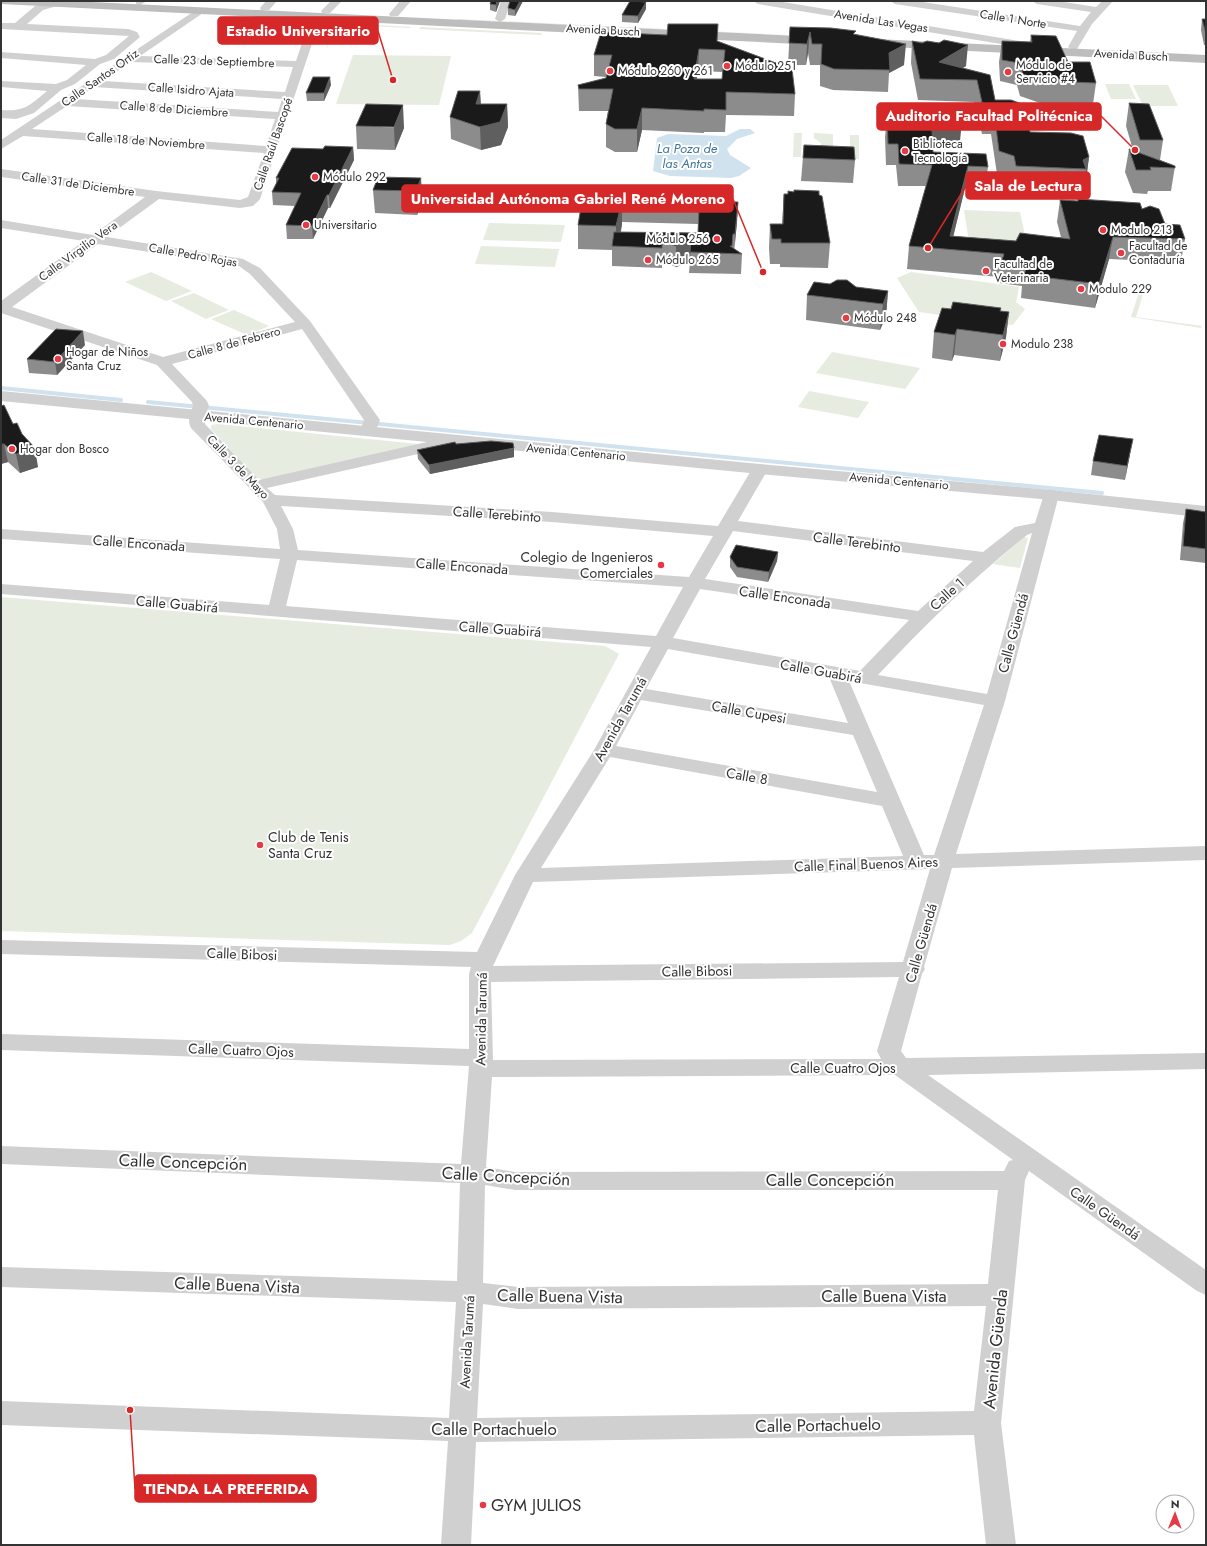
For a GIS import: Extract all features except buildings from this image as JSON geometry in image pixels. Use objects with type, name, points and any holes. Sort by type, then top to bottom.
[{"type":"main road","name":"Avenida Busch","points":[[1,1],[53,4],[203,6],[269,5],[326,11],[394,14],[446,20],[500,19],[817,29],[831,38],[446,20],[316,17],[203,6],[114,1]]},
{"type":"main road","name":"Avenida Busch","points":[[903,42],[979,39],[1026,45],[1206,57]]},
{"type":"main road","name":"Avenida Busch","points":[[866,40],[1206,57]]},
{"type":"street","points":[[326,11],[337,1]]},
{"type":"street","points":[[394,14],[406,1]]},
{"type":"street","points":[[500,19],[506,1]]},
{"type":"street","name":"Avenida Las Vegas","points":[[758,1],[979,39]]},
{"type":"street","points":[[817,29],[818,11],[830,1]]},
{"type":"street","name":"Calle 1 Norte","points":[[895,1],[1082,29]]},
{"type":"street","points":[[1037,1],[1098,10]]},
{"type":"street","points":[[1073,47],[1082,29],[1098,10],[1108,1]]},
{"type":"street","points":[[1,114],[16,115],[30,111],[58,88],[71,82],[96,62],[110,57],[135,37],[133,34],[18,26],[6,20],[19,7],[21,2]]},
{"type":"street","points":[[18,26],[39,8],[53,4]]},
{"type":"street","name":"Calle Santos Ortiz","points":[[3,143],[93,84],[203,6]]},
{"type":"street","name":"Calle Raúl Bascopé","points":[[156,195],[240,204],[254,199],[316,17]]},
{"type":"street","points":[[1,55],[96,62]]},
{"type":"street","name":"Calle 23 de Septiembre","points":[[128,59],[300,64]]},
{"type":"street","points":[[1,84],[58,88]]},
{"type":"street","name":"Calle Isidro Ajata","points":[[93,84],[289,96]]},
{"type":"street","name":"Calle 8 de Diciembre","points":[[66,102],[282,116]]},
{"type":"street","name":"Calle 18 de Noviembre","points":[[21,132],[271,150]]},
{"type":"street","name":"Calle 31 de Diciembre","points":[[1,173],[156,195]]},
{"type":"street","name":"Calle Virgilio Vera","points":[[1,308],[156,195]]},
{"type":"street","name":"Calle Pedro Rojas","points":[[1,224],[96,238],[243,263],[255,271],[305,324],[370,426]]},
{"type":"street","name":"Calle 3 de Mayo","points":[[1,308],[162,362],[199,411],[197,424],[270,500],[285,529],[290,554],[276,612]]},
{"type":"street","name":"Calle 8 de Febrero","points":[[162,362],[305,324]]},
{"type":"street","name":"Avenida Centenario","points":[[1,382],[114,393],[127,396],[152,411]]},
{"type":"street","name":"Avenida Centenario","points":[[1,396],[152,411],[199,411],[370,426],[458,440],[760,469],[1011,487],[1051,495],[1206,512]]},
{"type":"street","points":[[255,486],[458,440]]},
{"type":"street","name":"Avenida Tarumá","points":[[456,1545],[470,1292],[473,1174],[481,1063],[482,967],[526,875],[604,750],[694,583],[760,469]]},
{"type":"street","name":"Avenida Centenario","points":[[1011,487],[1045,484],[1206,499]]},
{"type":"street","name":"Calle Güendá","points":[[1051,495],[994,701],[943,861],[914,969],[889,1051],[893,1060],[900,1067],[1023,1156],[1206,1284]]},
{"type":"street","name":"Calle Terebinto","points":[[270,500],[725,528],[987,558]]},
{"type":"street","name":"Calle 1","points":[[864,678],[922,617],[987,558],[1021,531],[1042,526]]},
{"type":"street","name":"Calle Enconada","points":[[1,534],[694,583],[922,617]]},
{"type":"street","name":"Calle Guabirá","points":[[1,589],[662,642],[994,701]]},
{"type":"street","points":[[837,674],[916,862]]},
{"type":"street","name":"Calle Cupesi","points":[[636,692],[861,731]]},
{"type":"street","name":"Calle 8","points":[[604,750],[891,801]]},
{"type":"street","name":"Calle Final Buenos Aires","points":[[526,875],[1206,853]]},
{"type":"street","name":"Calle Bibosi","points":[[1,947],[482,967],[914,969]]},
{"type":"street","name":"Calle Cuatro Ojos","points":[[1,1042],[481,1063],[900,1067],[1206,1060]]},
{"type":"street","name":"Calle Concepción","points":[[1,1155],[473,1174],[515,1181],[1012,1180]]},
{"type":"street","name":"Avenida Güenda","points":[[1001,1545],[987,1423],[1012,1180],[1023,1156]]},
{"type":"street","name":"Calle Güendá","points":[[1173,1260],[1197,1265],[1206,1264]]},
{"type":"street","name":"Calle Buena Vista","points":[[1,1277],[470,1292],[518,1298],[1000,1296]]},
{"type":"street","name":"Calle Portachuelo","points":[[1,1413],[462,1430],[987,1423]]},
{"type":"shaded area","points":[[460,19],[849,38],[454,20]]},
{"type":"shaded area","points":[[320,23],[411,27],[324,24],[319,26]]},
{"type":"shaded area","points":[[421,27],[542,33],[541,35],[419,29]]},
{"type":"shaded area","points":[[353,55],[451,56],[439,105],[336,104]]},
{"type":"shaded area","points":[[1105,84],[1129,84],[1136,99],[1111,99]]},
{"type":"shaded area","points":[[1133,85],[1168,85],[1178,106],[1143,106]]},
{"type":"shaded area","points":[[794,133],[802,133],[801,157],[793,157]]},
{"type":"shaded area","points":[[814,133],[833,134],[833,163],[821,163],[821,143],[814,138]]},
{"type":"shaded area","points":[[850,135],[859,135],[859,159],[850,159]]},
{"type":"shaded area","points":[[964,210],[1020,212],[1028,249],[970,248]]},
{"type":"shaded area","points":[[489,223],[565,225],[561,242],[483,240]]},
{"type":"shaded area","points":[[481,246],[559,249],[555,267],[475,264]]},
{"type":"shaded area","points":[[151,272],[192,291],[166,301],[125,282]]},
{"type":"shaded area","points":[[911,272],[1019,287],[1016,302],[1025,309],[1013,325],[919,312],[897,278]]},
{"type":"shaded area","points":[[1140,289],[1144,291],[1136,317],[1202,326],[1201,328],[1131,317]]},
{"type":"shaded area","points":[[194,293],[229,310],[206,319],[171,301]]},
{"type":"shaded area","points":[[234,310],[269,326],[247,335],[211,319]]},
{"type":"shaded area","points":[[832,352],[920,368],[905,389],[816,373]]},
{"type":"shaded area","points":[[809,391],[869,402],[858,418],[798,407]]},
{"type":"shaded area","points":[[218,424],[428,445],[264,480],[255,477],[211,429],[211,425]]},
{"type":"shaded area","points":[[1024,537],[1028,538],[1020,568],[993,564]]},
{"type":"shaded area","name":"Club de Tenis Santa Cruz","points":[[1,597],[605,646],[619,654],[472,933],[461,941],[450,945],[1,931]]},
{"type":"water","name":"La Poza de las Antas","points":[[740,129],[750,129],[755,133],[737,139],[727,149],[730,155],[751,168],[739,176],[731,178],[670,176],[653,171],[657,138],[668,134],[726,136]]},
{"type":"waterway","points":[[1,388],[121,400]]},
{"type":"waterway","points":[[148,402],[1102,493]]},
{"type":"place","name":"Módulo 251","points":[[727,66]]},
{"type":"place","name":"Módulo 260 y 261","points":[[610,71]]},
{"type":"place","name":"Módulo de Servicio #4","points":[[1008,72]]},
{"type":"place","name":"Estadio Universitario","points":[[393,80]]},
{"type":"place","name":"Auditorio Facultad Politécnica","points":[[1135,150]]},
{"type":"place","name":"Biblioteca Tecnología","points":[[905,151]]},
{"type":"place","name":"Módulo 292","points":[[315,177]]},
{"type":"place","name":"Universitario","points":[[306,225]]},
{"type":"place","name":"Modulo 213","points":[[1103,230]]},
{"type":"place","name":"Módulo 256","points":[[717,239]]},
{"type":"place","name":"Sala de Lectura","points":[[928,248]]},
{"type":"place","name":"Facultad de Contaduría","points":[[1121,253]]},
{"type":"place","name":"Módulo 265","points":[[648,260]]},
{"type":"place","name":"Facultad de Veterinaria","points":[[986,271]]},
{"type":"place","name":"Universidad Autónoma Gabriel René Moreno","points":[[763,272]]},
{"type":"place","name":"Modulo 229","points":[[1081,289]]},
{"type":"place","name":"Módulo 248","points":[[846,318]]},
{"type":"place","name":"Modulo 238","points":[[1003,344]]},
{"type":"place","name":"Hogar de Niños Santa Cruz","points":[[58,359]]},
{"type":"place","name":"Hogar don Bosco","points":[[12,449]]},
{"type":"place","name":"Colegio de Ingenieros Comerciales","points":[[661,565]]},
{"type":"place","name":"Club de Tenis Santa Cruz","points":[[260,845]]},
{"type":"place","name":"TIENDA LA PREFERIDA","points":[[130,1410]]},
{"type":"place","name":"GYM JULIOS","points":[[483,1505]]}]
